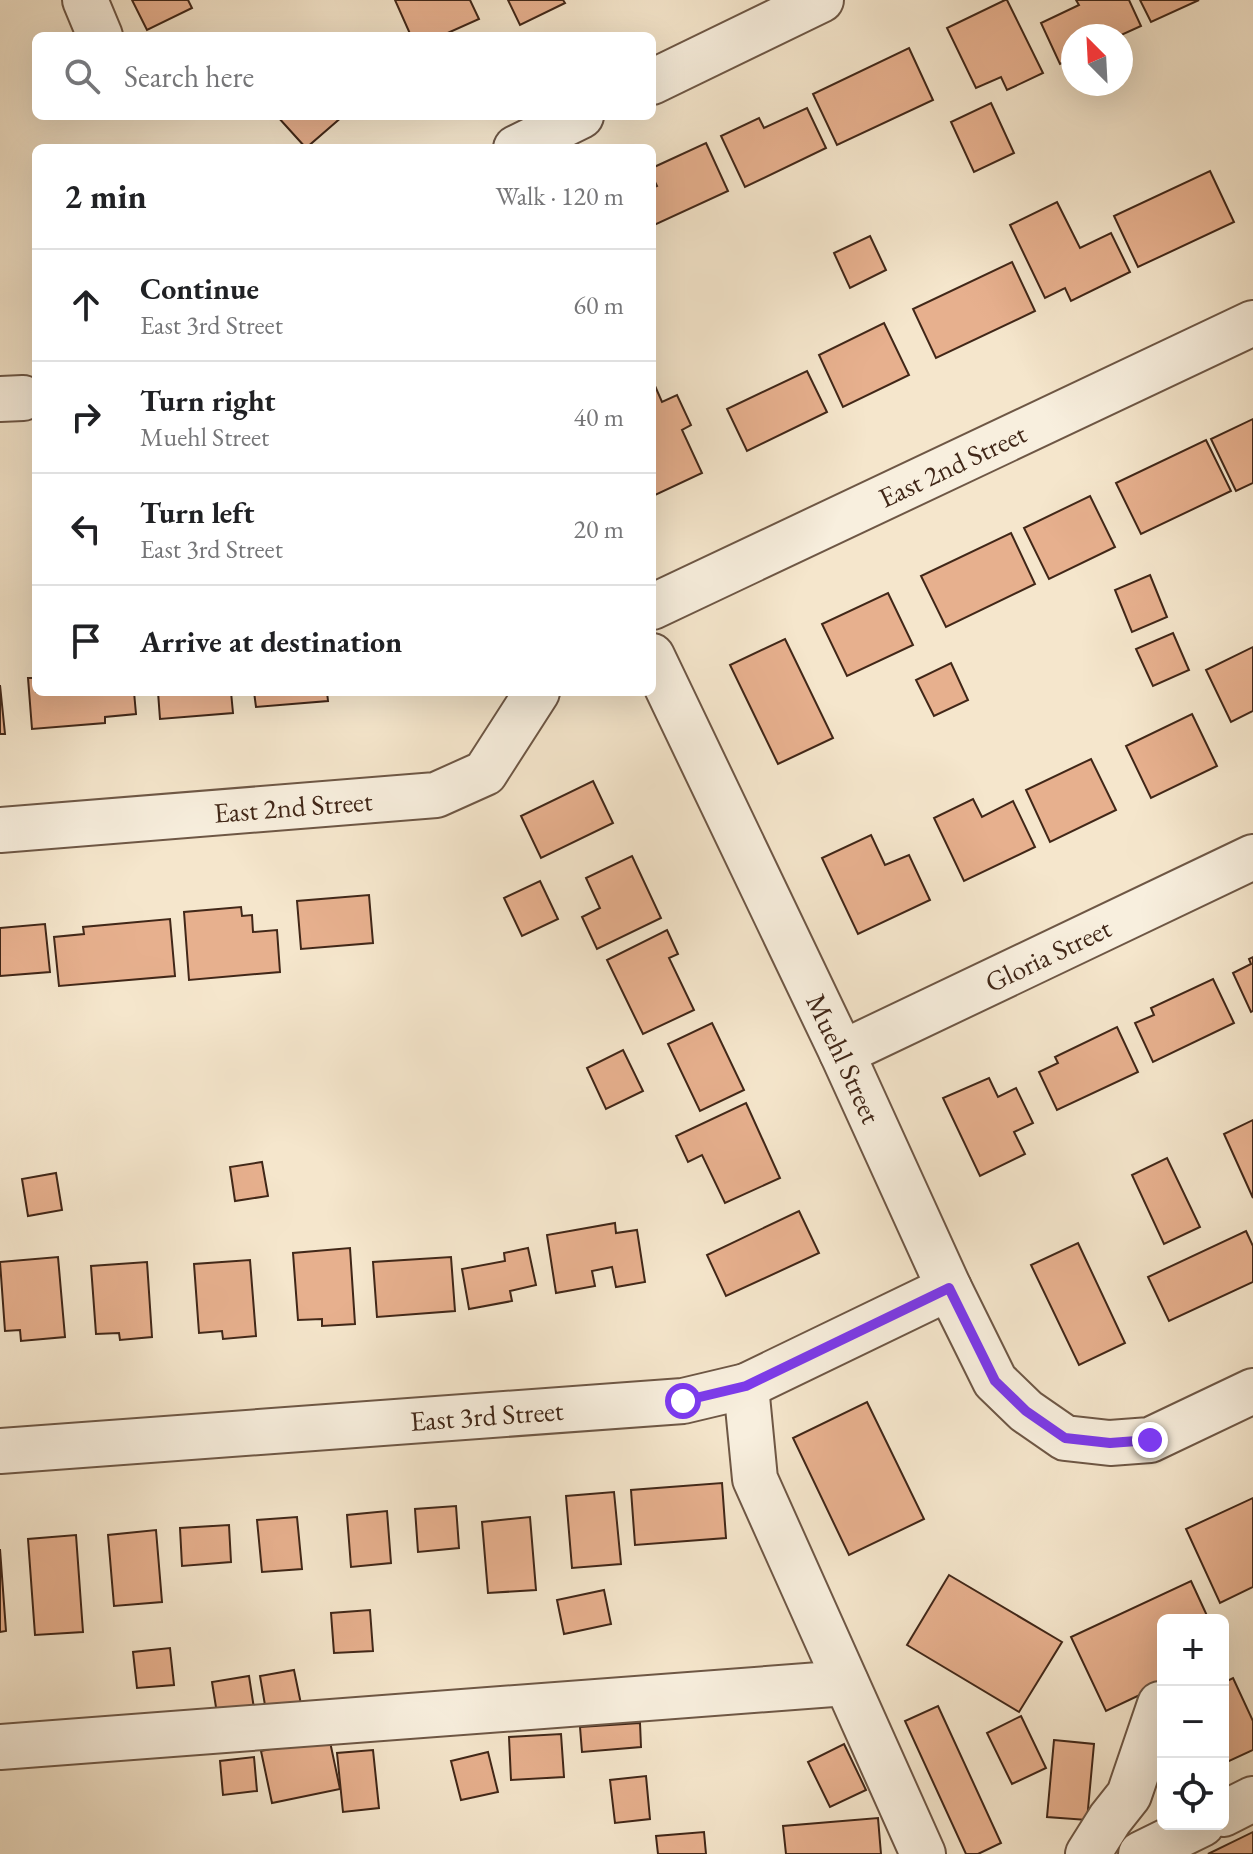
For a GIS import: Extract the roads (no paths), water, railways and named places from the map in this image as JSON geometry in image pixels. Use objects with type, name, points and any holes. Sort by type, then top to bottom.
[{"type":"street","points":[[85,0],[98,32]]},
{"type":"street","points":[[656,80],[821,0]]},
{"type":"street","points":[[524,144],[573,120]]},
{"type":"street","name":"East 2nd Street","points":[[656,605],[1253,323]]},
{"type":"street","name":"Muehl Street","points":[[656,664],[995,1381],[1026,1411],[1065,1438],[1110,1443],[1150,1440],[1253,1391]]},
{"type":"street","name":"East 2nd Street","points":[[0,830],[436,795],[485,773],[534,696]]},
{"type":"street","name":"Gloria Street","points":[[842,1053],[1253,857]]},
{"type":"street","name":"East 3rd Street","points":[[0,1451],[683,1401],[746,1386],[949,1288]]},
{"type":"street","points":[[746,1386],[755,1479],[923,1854]]},
{"type":"street","points":[[0,1747],[846,1683]]},
{"type":"street","points":[[1088,1854],[1129,1795],[1157,1713]]},
{"type":"street","points":[[1229,1811],[1253,1799]]},
{"type":"street","points":[[1141,1854],[1190,1830]]}]
